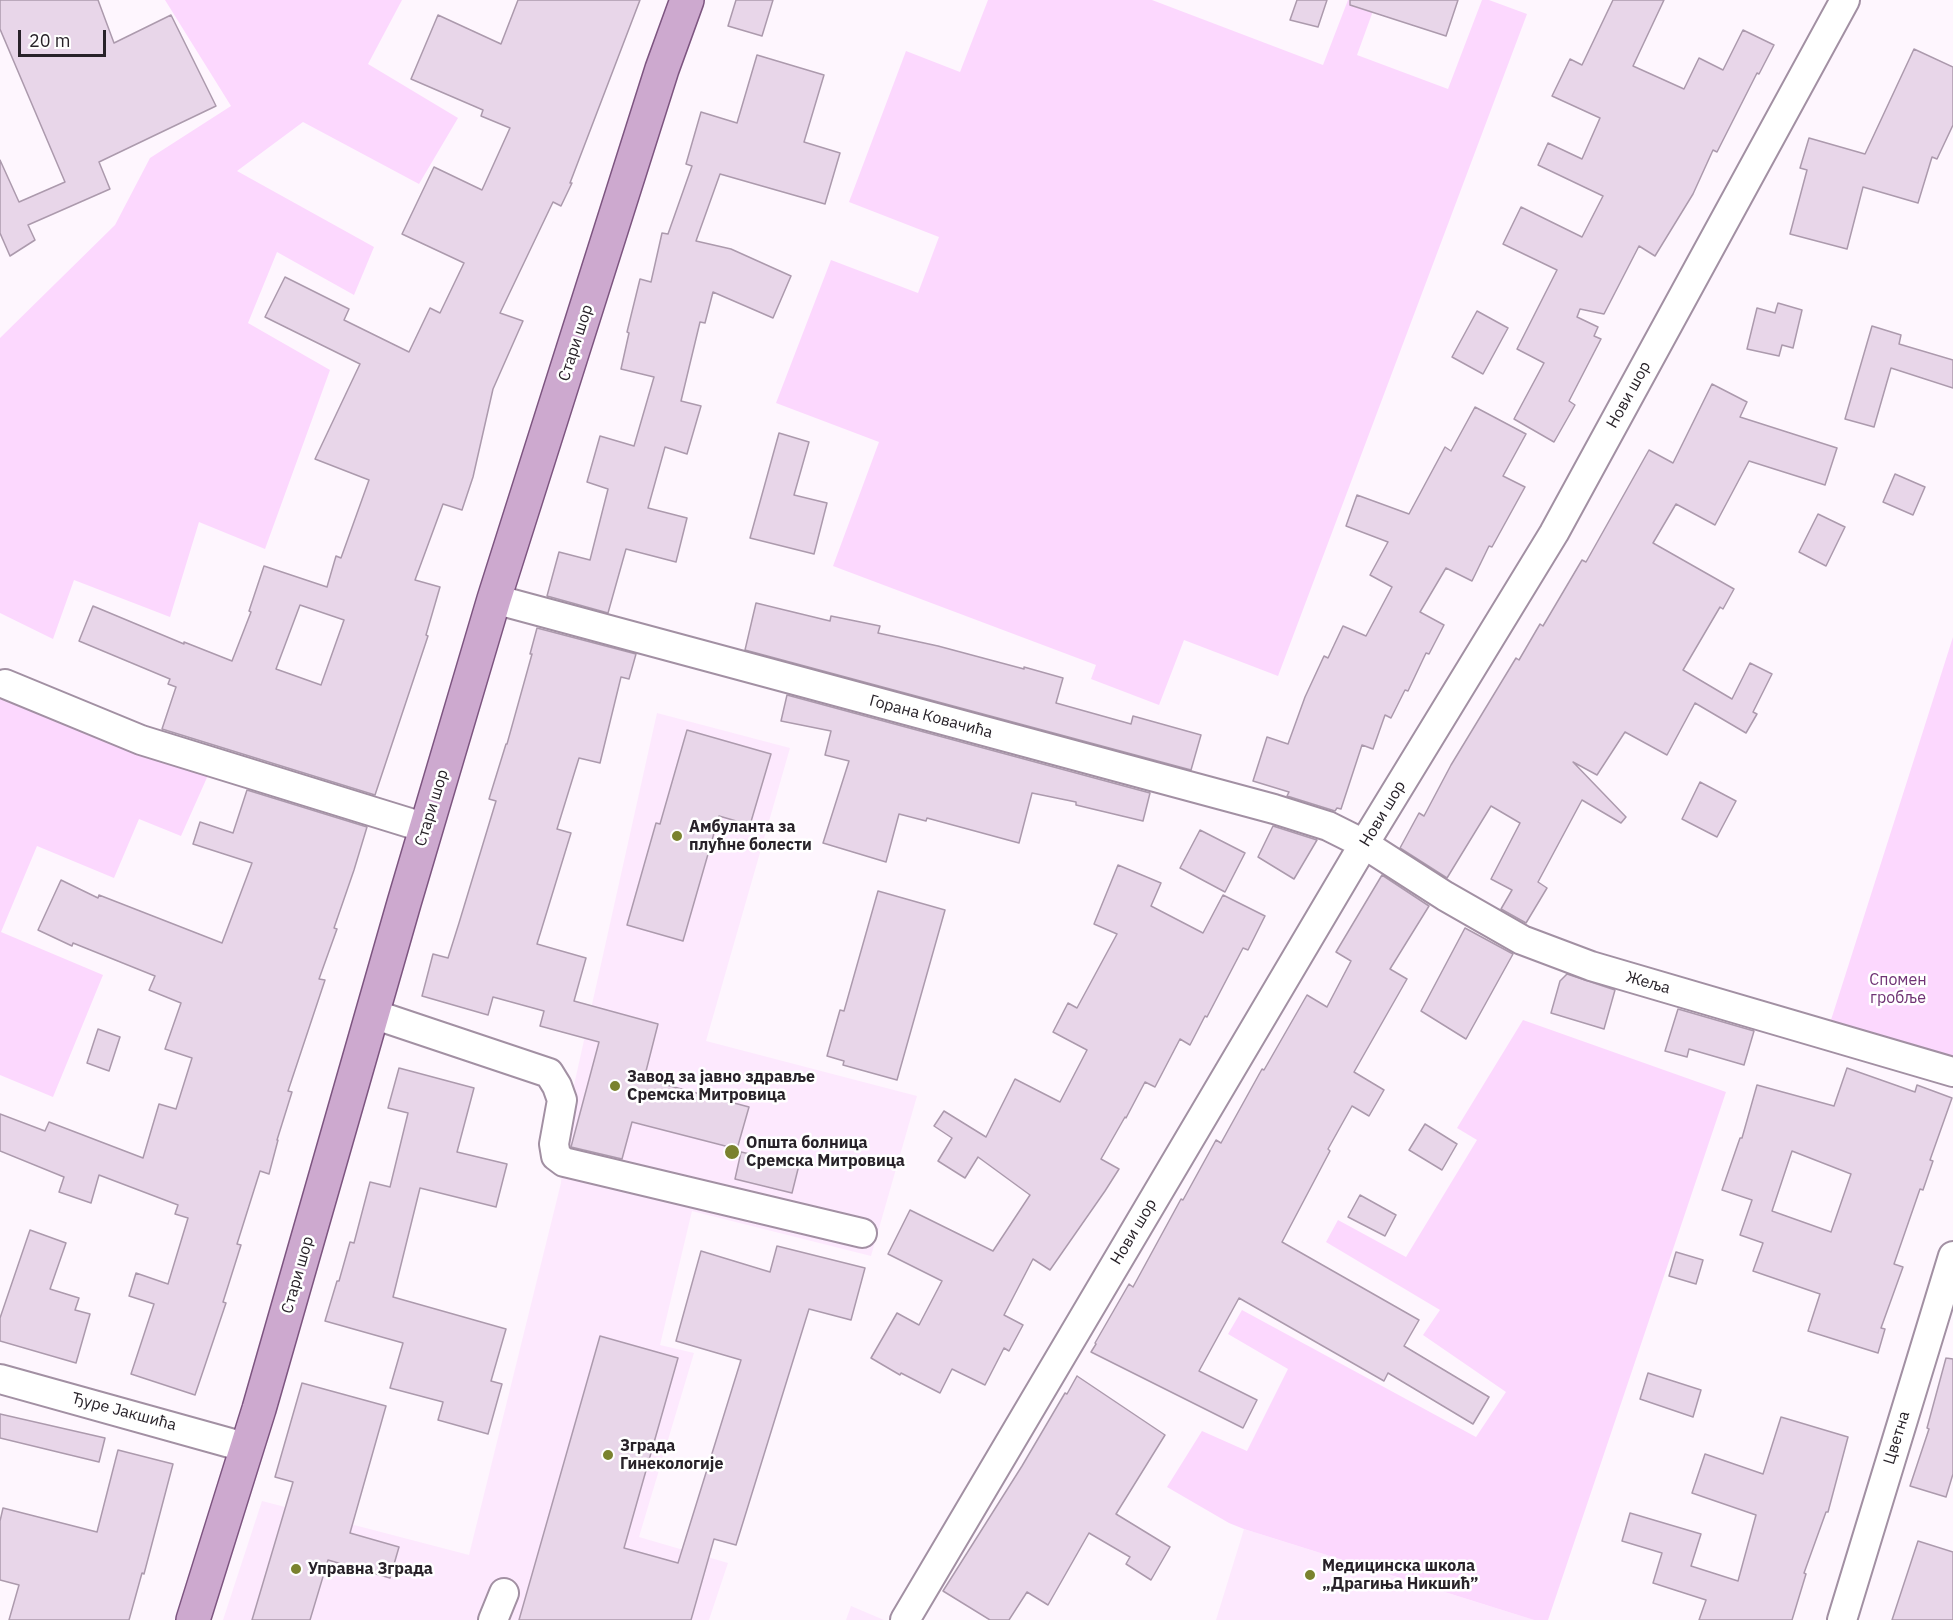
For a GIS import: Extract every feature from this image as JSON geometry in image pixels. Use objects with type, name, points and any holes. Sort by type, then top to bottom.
[{"type":"main road","name":"Стари шор","points":[[193,1620],[248,1448],[494,599],[662,69],[687,0]]},
{"type":"street","name":"Нови шор","points":[[905,1620],[1364,844],[1554,533],[1845,0]]},
{"type":"street","name":"Горана Ковачића","points":[[494,599],[1274,809],[1328,826],[1364,844]]},
{"type":"street","points":[[5,684],[141,740],[426,828]]},
{"type":"street","name":"Жеља","points":[[1364,844],[1445,896],[1522,940],[1591,966],[1953,1072]]},
{"type":"street","points":[[373,1014],[549,1073],[562,1100],[554,1144],[556,1156],[564,1162],[862,1233]]},
{"type":"street","name":"Цветна","points":[[1842,1620],[1953,1256]]},
{"type":"street","name":"Ђуре Јакшића","points":[[0,1379],[248,1448]]},
{"type":"street","points":[[493,1620],[504,1593]]},
{"type":"shaded area","name":"Општа болница Сремска Митровица","points":[[657,713],[790,748],[706,1041],[917,1096],[871,1256],[692,1211],[660,1345],[694,1353],[639,1537],[728,1563],[709,1620],[223,1620],[262,1501],[469,1555],[561,1183],[566,1121]]},
{"type":"shaded area","name":"Медицинска школа „Драгиња Никшић”","points":[[1244,1529],[1534,1620],[1216,1620]]},
{"type":"shaded area","points":[[851,1606],[884,1620],[846,1620]]},
{"type":"green space","points":[[165,0],[402,0],[368,64],[458,118],[419,184],[303,122],[237,171],[374,247],[354,295],[277,252],[248,323],[330,370],[265,549],[199,522],[170,617],[74,580],[53,639],[0,613],[0,338],[115,225],[150,158],[231,106]]},
{"type":"green space","points":[[988,0],[1152,0],[1323,65],[1348,0],[1377,0],[1357,55],[1448,89],[1482,0],[1489,0],[1527,14],[1278,676],[1184,640],[1159,705],[1091,679],[1096,665],[833,566],[879,442],[776,403],[831,260],[918,293],[939,237],[849,202],[906,51],[960,72]]},
{"type":"green space","name":"Спомен гробље","points":[[1953,637],[1953,1076],[1831,1020]]},
{"type":"green space","points":[[0,690],[209,773],[181,836],[139,819],[114,878],[37,846],[1,932],[103,975],[53,1097],[0,1075]]},
{"type":"green space","points":[[1523,1020],[1726,1092],[1548,1620],[1534,1620],[1244,1529],[1229,1523],[1167,1487],[1202,1431],[1247,1451],[1288,1369],[1228,1334],[1242,1310],[1476,1437],[1506,1392],[1423,1335],[1440,1310],[1326,1242],[1338,1220],[1406,1257],[1477,1140],[1457,1128]]},
{"type":"building","points":[[0,0],[98,0],[114,43],[171,15],[216,106],[99,162],[110,189],[28,225],[35,240],[10,256],[0,233],[0,160],[19,202],[65,182],[0,29]]},
{"type":"building","points":[[518,0],[640,0],[570,183],[572,183],[561,206],[553,202],[500,313],[523,321],[493,389],[473,477],[462,510],[443,504],[415,580],[440,587],[426,635],[428,636],[375,795],[162,729],[176,687],[168,684],[170,679],[79,641],[93,606],[184,644],[184,642],[232,661],[251,612],[249,611],[264,566],[327,587],[336,556],[341,558],[369,480],[315,459],[360,364],[265,317],[285,277],[349,309],[344,320],[409,352],[430,308],[440,313],[464,263],[402,234],[434,167],[482,190],[510,128],[481,116],[483,110],[411,79],[438,15],[501,44]],"holes":[[[300,605],[344,620],[321,685],[276,669]]]},
{"type":"building","points":[[736,0],[773,0],[762,36],[728,26]]},
{"type":"building","points":[[1297,0],[1327,0],[1318,27],[1290,20]]},
{"type":"building","points":[[1350,0],[1458,0],[1446,36],[1350,5]]},
{"type":"building","points":[[1613,0],[1664,0],[1633,66],[1684,89],[1699,58],[1723,70],[1743,30],[1774,45],[1759,74],[1757,73],[1717,152],[1713,150],[1693,194],[1655,256],[1639,246],[1604,314],[1580,309],[1577,317],[1598,327],[1594,336],[1601,339],[1569,401],[1575,405],[1554,442],[1514,419],[1544,363],[1517,349],[1557,270],[1503,244],[1521,207],[1582,237],[1603,196],[1538,165],[1548,143],[1582,159],[1600,118],[1552,96],[1570,59],[1582,65]]},
{"type":"building","points":[[1914,49],[1953,67],[1953,125],[1937,159],[1932,157],[1918,203],[1863,187],[1847,249],[1790,234],[1807,170],[1800,168],[1809,138],[1865,154]]},
{"type":"building","points":[[757,55],[824,75],[804,142],[840,153],[825,204],[720,174],[696,241],[731,249],[791,276],[773,318],[713,292],[705,323],[700,322],[681,401],[701,406],[687,454],[665,447],[648,508],[687,518],[676,562],[626,549],[608,613],[547,596],[559,552],[590,560],[608,489],[587,482],[600,436],[634,446],[654,377],[621,369],[629,333],[627,332],[640,279],[651,282],[662,233],[668,234],[692,166],[686,164],[701,112],[737,123]]},
{"type":"building","points":[[1778,303],[1802,310],[1793,348],[1782,345],[1779,356],[1747,349],[1757,308],[1775,313]]},
{"type":"building","points":[[1477,311],[1508,328],[1483,374],[1452,357]]},
{"type":"building","points":[[1872,326],[1901,335],[1899,344],[1953,360],[1953,388],[1891,368],[1874,427],[1845,419]]},
{"type":"building","points":[[1712,384],[1747,402],[1740,417],[1837,448],[1825,485],[1749,461],[1715,525],[1676,504],[1653,543],[1734,589],[1723,609],[1720,607],[1683,670],[1732,699],[1750,663],[1772,674],[1753,712],[1757,714],[1746,733],[1695,703],[1667,755],[1625,732],[1597,775],[1573,762],[1626,817],[1621,823],[1582,800],[1538,882],[1547,888],[1526,923],[1501,909],[1512,890],[1491,879],[1520,823],[1491,806],[1447,878],[1400,848],[1419,813],[1424,816],[1451,765],[1516,658],[1519,660],[1540,624],[1543,626],[1582,560],[1586,562],[1649,450],[1673,463]]},
{"type":"building","points":[[1475,407],[1526,434],[1503,476],[1525,487],[1492,547],[1489,546],[1472,581],[1446,568],[1420,612],[1444,625],[1391,718],[1385,715],[1373,749],[1362,745],[1341,809],[1337,808],[1335,811],[1287,796],[1289,792],[1253,781],[1267,737],[1288,744],[1305,697],[1324,656],[1328,658],[1343,626],[1366,636],[1392,587],[1370,575],[1388,542],[1346,526],[1357,495],[1409,514],[1445,447],[1451,451]]},
{"type":"building","points":[[779,433],[809,442],[794,495],[827,503],[814,554],[750,538]]},
{"type":"building","points":[[1895,474],[1925,487],[1913,515],[1883,502]]},
{"type":"building","points":[[1818,514],[1845,527],[1826,566],[1799,552]]},
{"type":"building","points":[[756,603],[830,621],[831,616],[880,626],[878,633],[1063,678],[1056,703],[1131,724],[1133,716],[1201,735],[1191,770],[745,650]]},
{"type":"building","points":[[537,628],[636,654],[629,679],[621,677],[600,763],[579,758],[557,829],[571,833],[537,944],[586,958],[574,1001],[658,1024],[644,1079],[749,1107],[737,1149],[632,1122],[622,1159],[571,1147],[599,1042],[540,1026],[544,1011],[493,997],[488,1015],[422,996],[433,954],[448,958],[459,923],[496,801],[489,799],[507,744]]},
{"type":"building","points":[[787,695],[1150,793],[1143,821],[1076,805],[1076,802],[1032,793],[1019,843],[927,818],[926,821],[899,814],[886,862],[823,843],[849,761],[825,755],[831,731],[781,721]]},
{"type":"building","name":"Амбуланта за плућне болести","points":[[687,730],[771,754],[750,825],[719,816],[683,941],[627,925],[656,823],[660,824]]},
{"type":"building","points":[[1700,782],[1736,801],[1717,837],[1682,819]]},
{"type":"building","points":[[247,790],[367,827],[334,928],[337,929],[319,979],[325,980],[288,1091],[292,1092],[269,1174],[260,1171],[237,1244],[241,1245],[223,1302],[226,1303],[195,1395],[131,1374],[154,1304],[129,1296],[136,1273],[168,1284],[188,1218],[175,1214],[178,1205],[99,1175],[91,1203],[59,1192],[64,1177],[0,1151],[0,1114],[45,1131],[49,1122],[143,1158],[159,1104],[176,1109],[192,1058],[165,1049],[181,1003],[149,990],[155,976],[73,943],[72,946],[38,930],[61,880],[98,898],[99,895],[222,943],[252,863],[193,844],[200,822],[233,833]]},
{"type":"building","points":[[1273,826],[1317,840],[1294,879],[1258,857]]},
{"type":"building","points":[[1200,830],[1245,853],[1225,892],[1180,868]]},
{"type":"building","points":[[1118,865],[1161,883],[1151,906],[1203,933],[1223,895],[1265,916],[1248,950],[1243,948],[1190,1045],[1180,1039],[1155,1087],[1145,1082],[1101,1159],[1119,1169],[1105,1191],[1050,1270],[1033,1259],[1004,1315],[1023,1325],[1009,1351],[1004,1348],[985,1385],[952,1369],[940,1393],[901,1373],[900,1375],[871,1358],[897,1313],[919,1325],[942,1281],[888,1254],[910,1210],[993,1251],[1030,1195],[978,1157],[965,1178],[938,1161],[952,1138],[934,1126],[944,1111],[986,1137],[1015,1079],[1060,1102],[1087,1050],[1053,1032],[1068,1003],[1077,1008],[1117,934],[1094,924]]},
{"type":"building","points":[[1382,875],[1429,906],[1390,969],[1407,979],[1354,1072],[1384,1090],[1369,1116],[1352,1106],[1282,1242],[1419,1320],[1404,1346],[1489,1397],[1473,1424],[1388,1373],[1384,1381],[1239,1298],[1199,1371],[1257,1400],[1243,1428],[1091,1352],[1129,1284],[1133,1287],[1216,1140],[1221,1143],[1307,995],[1327,1007],[1351,961],[1336,952]]},
{"type":"building","points":[[878,891],[945,910],[897,1080],[843,1065],[844,1061],[827,1056],[840,1010],[844,1011]]},
{"type":"building","points":[[1465,928],[1513,954],[1466,1039],[1421,1011]]},
{"type":"building","points":[[1567,974],[1615,990],[1604,1029],[1551,1013],[1560,981]]},
{"type":"building","points":[[1678,1009],[1754,1031],[1744,1065],[1689,1049],[1687,1057],[1665,1051]]},
{"type":"building","points":[[98,1029],[120,1037],[109,1071],[87,1063]]},
{"type":"building","points":[[399,1068],[474,1088],[457,1152],[507,1164],[496,1207],[420,1188],[393,1297],[506,1329],[491,1381],[502,1384],[488,1434],[438,1420],[443,1402],[390,1388],[403,1343],[325,1321],[350,1242],[354,1243],[370,1182],[390,1187],[408,1113],[388,1108]]},
{"type":"building","points":[[1847,1068],[1915,1092],[1917,1085],[1952,1098],[1930,1160],[1933,1161],[1923,1190],[1920,1189],[1894,1264],[1903,1267],[1881,1328],[1885,1329],[1878,1353],[1808,1331],[1820,1294],[1753,1271],[1763,1243],[1740,1235],[1752,1200],[1722,1190],[1740,1138],[1742,1138],[1757,1085],[1834,1106]],"holes":[[[1792,1151],[1851,1174],[1831,1232],[1772,1211]]]},
{"type":"building","points":[[1425,1124],[1457,1144],[1442,1170],[1409,1150]]},
{"type":"building","points":[[741,1152],[799,1165],[792,1193],[735,1179]]},
{"type":"building","points":[[1360,1195],[1396,1215],[1385,1236],[1348,1217]]},
{"type":"building","points":[[30,1230],[66,1243],[50,1289],[79,1298],[75,1310],[90,1314],[76,1363],[0,1341],[0,1318]]},
{"type":"building","points":[[777,1246],[865,1268],[851,1320],[809,1309],[736,1545],[714,1539],[691,1620],[519,1620],[600,1336],[678,1358],[624,1548],[678,1563],[741,1360],[676,1341],[701,1251],[770,1272]]},
{"type":"building","points":[[1676,1252],[1703,1260],[1696,1284],[1669,1276]]},
{"type":"building","points":[[1946,1358],[1953,1359],[1953,1474],[1946,1497],[1910,1486],[1929,1429],[1927,1428]]},
{"type":"building","points":[[1648,1373],[1701,1390],[1693,1417],[1640,1399]]},
{"type":"building","points":[[1077,1376],[1165,1435],[1116,1514],[1170,1547],[1151,1580],[1126,1564],[1130,1557],[1089,1533],[1048,1605],[1027,1592],[1009,1620],[990,1620],[943,1591]]},
{"type":"building","points":[[302,1383],[386,1406],[350,1533],[399,1547],[390,1578],[328,1560],[310,1620],[252,1620],[293,1482],[275,1477]]},
{"type":"building","points":[[0,1414],[105,1438],[99,1462],[0,1438]]},
{"type":"building","points":[[1781,1417],[1848,1437],[1828,1512],[1826,1512],[1804,1573],[1806,1574],[1792,1620],[1699,1620],[1706,1600],[1653,1583],[1662,1553],[1622,1541],[1630,1513],[1701,1534],[1691,1566],[1738,1581],[1756,1515],[1692,1493],[1705,1454],[1763,1474]]},
{"type":"building","points":[[118,1450],[173,1464],[144,1574],[142,1573],[129,1620],[9,1620],[19,1585],[0,1580],[0,1521],[3,1508],[97,1532]]},
{"type":"building","points":[[1918,1541],[1953,1552],[1953,1620],[1892,1620]]},
{"type":"place","name":"Амбуланта за плућне болести","points":[[677,836]]},
{"type":"place","name":"Завод за јавно здравље Сремска Митровица","points":[[615,1086]]},
{"type":"place","name":"Општа болница Сремска Митровица","points":[[732,1152]]},
{"type":"place","name":"Зграда Гинекологије","points":[[608,1455]]},
{"type":"place","name":"Управна Зграда","points":[[296,1569]]},
{"type":"place","name":"Медицинска школа „Драгиња Никшић”","points":[[1310,1575]]}]
